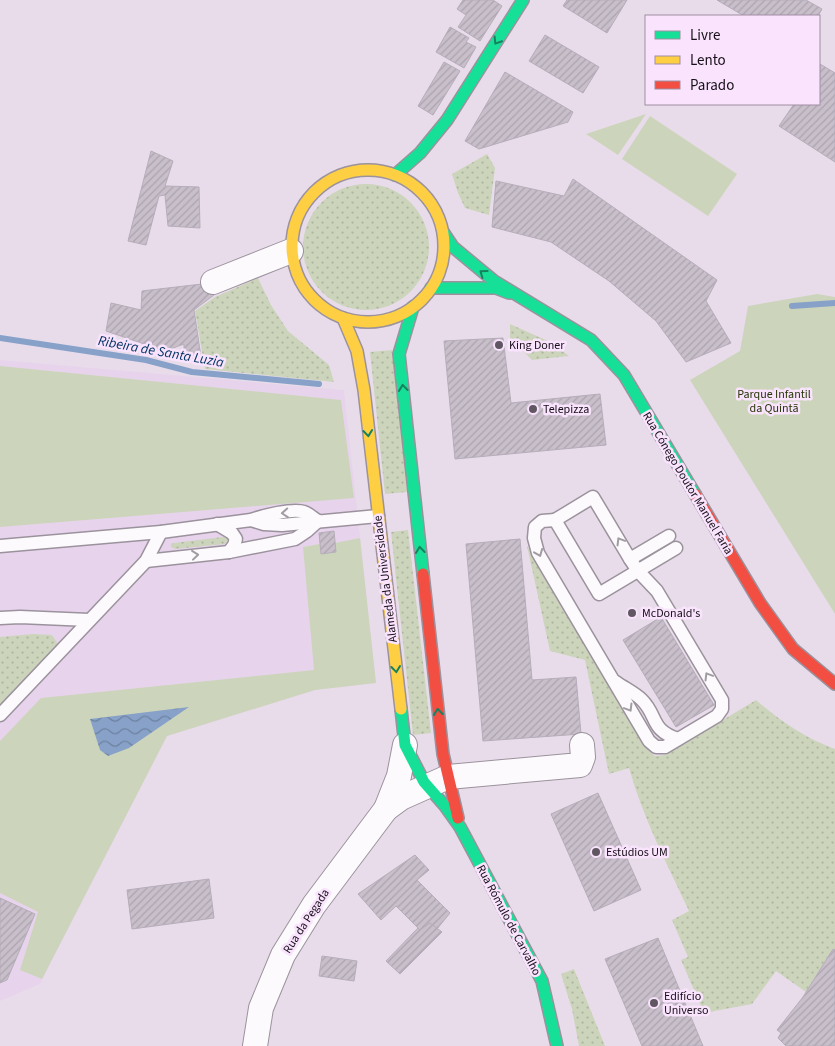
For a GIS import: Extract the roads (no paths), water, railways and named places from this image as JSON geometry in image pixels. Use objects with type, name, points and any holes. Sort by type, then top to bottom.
[{"type":"street","points":[[395,175],[420,153],[447,120],[523,0]]},
{"type":"street","points":[[370,170],[395,175],[423,193],[436,212],[443,232],[442,263],[431,288],[413,307],[391,318],[367,322],[343,318],[324,307],[309,294],[299,278],[291,251],[294,225],[304,202],[322,184],[345,173],[370,170]]},
{"type":"street","name":"Rua Cónego Doutor Manuel Faria","points":[[443,232],[453,248],[474,266],[494,281],[591,340],[624,375],[760,603],[793,649],[835,684]]},
{"type":"street","points":[[213,282],[291,251]]},
{"type":"street","name":"Rua Cónego Doutor Manuel Faria","points":[[431,288],[496,288],[524,298]]},
{"type":"street","name":"Alameda da Universidade","points":[[413,307],[399,354],[425,746],[430,785]]},
{"type":"street","name":"Alameda da Universidade","points":[[343,318],[357,351],[364,390],[378,516],[425,746],[424,782],[430,785]]},
{"type":"street","points":[[386,809],[401,798],[430,785],[580,765],[583,757],[582,745]]},
{"type":"street","points":[[386,809],[399,776],[425,746]]},
{"type":"street","points":[[430,785],[427,796],[445,806],[460,827]]},
{"type":"street","points":[[430,785],[460,827]]},
{"type":"street","name":"Rua da Pegada","points":[[254,1046],[261,1008],[283,956],[314,905],[386,809]]},
{"type":"street","name":"Rua Rómulo de Carvalho","points":[[460,827],[542,981],[557,1046]]},
{"type":"lane","points":[[593,497],[630,559],[638,571],[657,591],[722,700],[722,709],[717,716],[678,739],[668,736],[659,729],[642,700],[612,679],[538,553],[534,538],[535,528],[542,521],[555,520],[593,497]]},
{"type":"lane","points":[[0,546],[161,532],[251,520],[264,524],[282,525],[378,516]]},
{"type":"lane","points":[[555,520],[599,594],[676,548]]},
{"type":"lane","points":[[146,561],[229,552],[295,539],[318,521]]},
{"type":"lane","points":[[217,524],[232,533],[236,539],[229,552]]},
{"type":"lane","points":[[0,714],[146,561],[161,532]]},
{"type":"lane","points":[[630,559],[669,536]]},
{"type":"lane","points":[[0,618],[89,620]]},
{"type":"water","points":[[189,707],[129,748],[108,756],[100,750],[90,719]]},
{"type":"waterway","name":"Ribeira de Santa Luzia","points":[[792,306],[835,303]]},
{"type":"waterway","name":"Ribeira de Santa Luzia","points":[[0,338],[146,360],[192,372],[319,384]]},
{"type":"place","name":"King Doner","points":[[499,345]]},
{"type":"place","name":"Telepizza","points":[[533,409]]},
{"type":"place","name":"McDonald's","points":[[632,613]]},
{"type":"place","name":"Estúdios UM","points":[[596,852]]},
{"type":"place","name":"Edifício Universo","points":[[654,1003]]},
{"type":"park label","name":"Parque Infantil da Quintã","points":[[774,401]]}]
